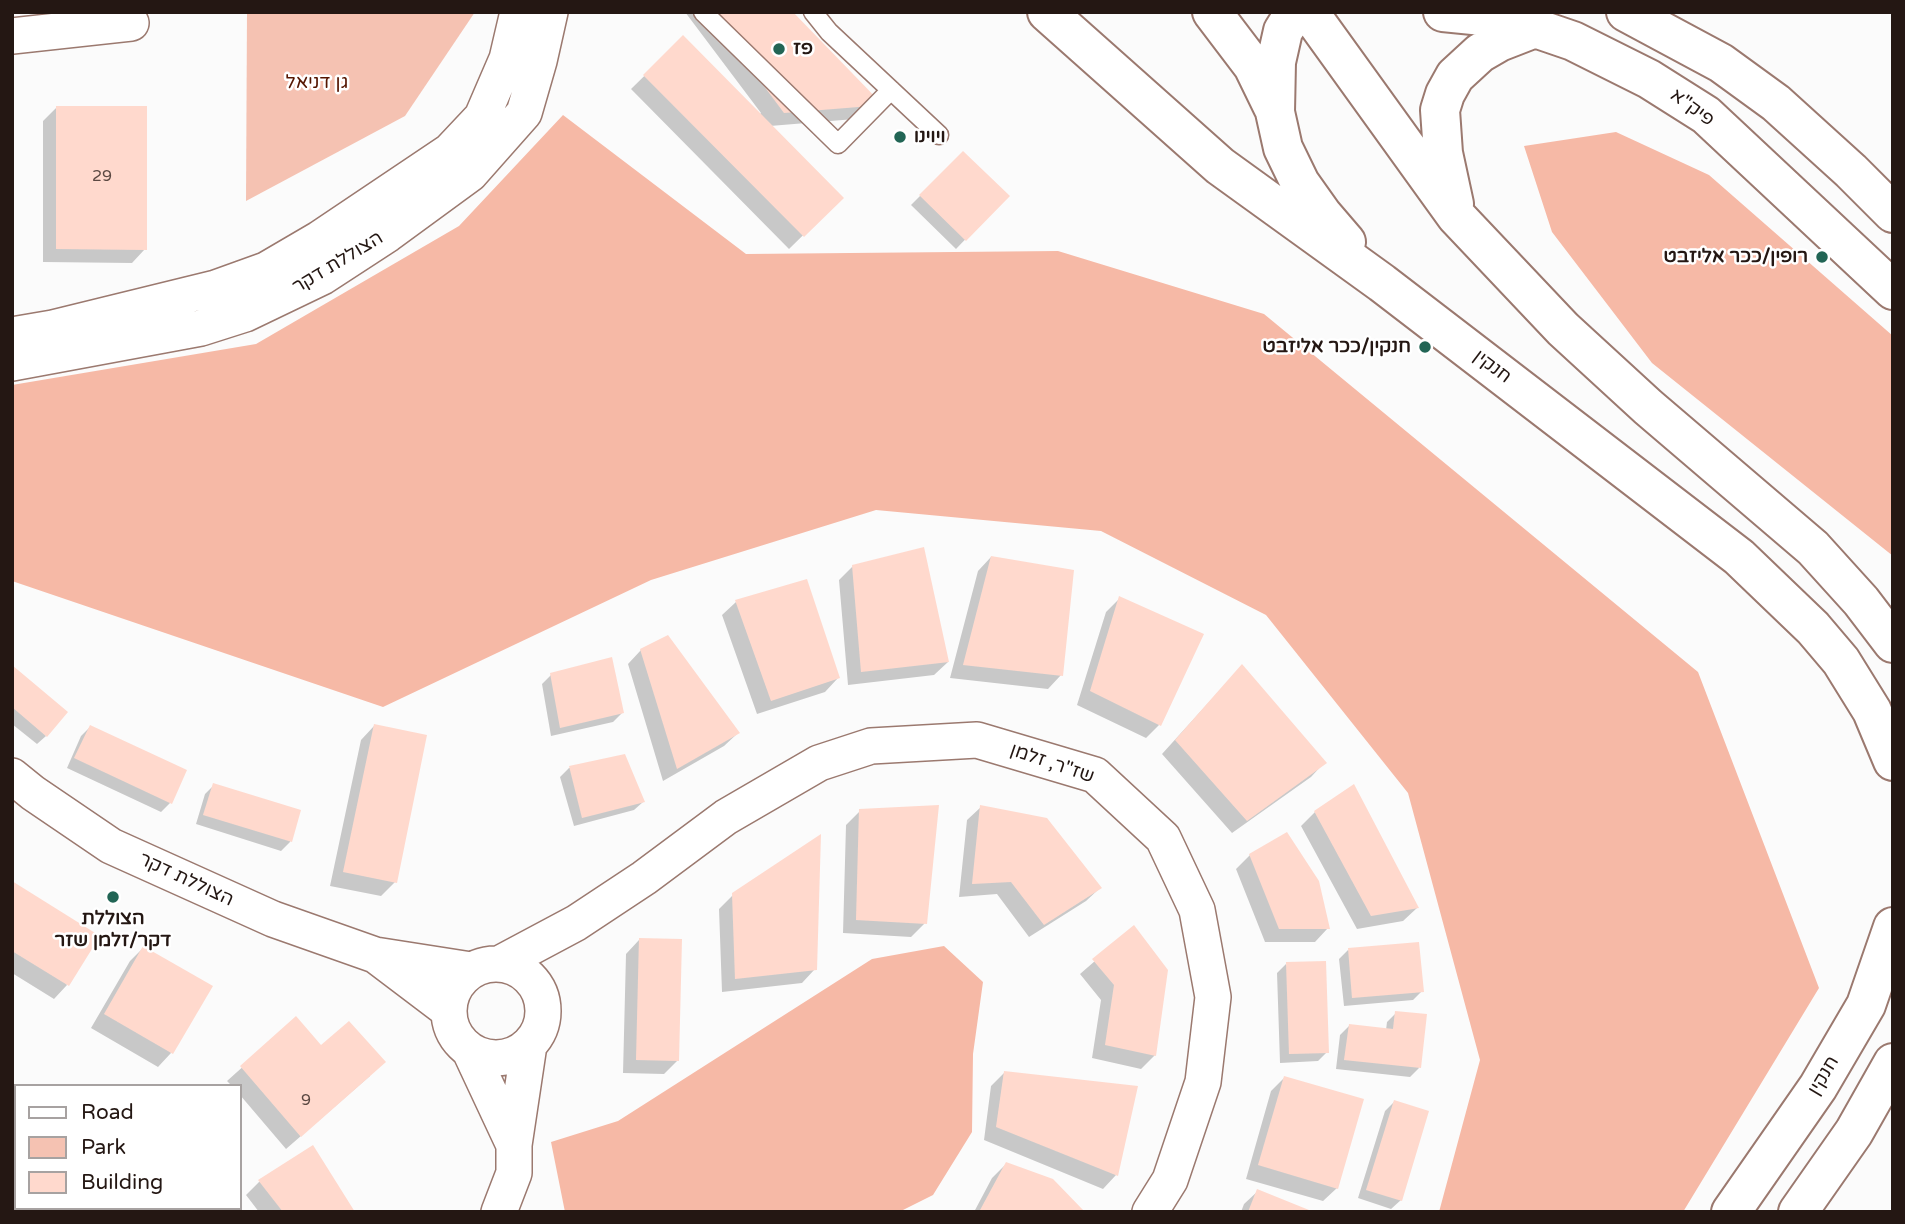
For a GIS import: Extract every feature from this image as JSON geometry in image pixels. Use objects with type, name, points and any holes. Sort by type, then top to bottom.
[{"type":"main road","name":"חנקין","points":[[1047,12],[1220,166],[1382,283],[1739,557],[1780,594],[1841,661],[1872,711],[1893,761]]},
{"type":"main road","points":[[1212,12],[1253,66],[1275,112],[1283,148],[1300,183],[1322,214],[1382,283]]},
{"type":"main road","points":[[1275,112],[1276,62],[1283,31],[1295,12]]},
{"type":"main road","points":[[1309,12],[1456,216],[1563,329],[1648,407],[1813,548],[1861,601],[1893,643]]},
{"type":"main road","name":"פיק\"א","points":[[1443,12],[1493,17],[1535,28],[1573,41],[1649,79],[1706,115],[1893,289]]},
{"type":"main road","points":[[1626,12],[1721,63],[1776,103],[1893,213]]},
{"type":"main road","points":[[1456,216],[1443,153],[1440,110],[1445,94],[1455,76],[1479,53],[1535,28]]},
{"type":"main road","name":"חנקין","points":[[1731,1212],[1818,1087],[1866,1005],[1893,927]]},
{"type":"main road","points":[[1798,1212],[1854,1132],[1893,1063]]},
{"type":"street","name":"הצוללת דקר","points":[[12,335],[53,328],[216,288],[266,270],[318,239],[450,151],[482,117],[507,59],[518,12]]},
{"type":"street","name":"הצוללת דקר","points":[[12,363],[201,328],[245,314],[322,277],[433,203],[470,174],[499,143],[524,113],[550,12]]},
{"type":"street","points":[[12,37],[131,23]]},
{"type":"street","name":"שז\"ר, זלמן","points":[[486,967],[576,923],[644,878],[726,817],[819,763],[871,746],[977,740],[1095,775],[1163,838],[1197,910],[1213,997],[1203,1082],[1170,1180],[1150,1212]]},
{"type":"street","name":"הצוללת דקר","points":[[12,776],[111,845],[273,919],[375,955],[486,967]]},
{"type":"street","name":"שז\"ר, זלמן","points":[[537,987],[576,923]]},
{"type":"street","name":"הצוללת דקר","points":[[375,955],[448,1010]]},
{"type":"street","points":[[486,967],[516,967],[528,975],[537,987],[543,1001],[544,1018],[539,1033],[529,1045],[516,1054],[500,1058],[485,1057],[470,1051],[458,1040],[451,1026],[448,1010],[451,995],[459,981],[486,967]]},
{"type":"street","points":[[499,1212],[514,1173],[514,1145],[529,1045]]},
{"type":"street","points":[[470,1051],[514,1145]]},
{"type":"lane","points":[[703,12],[838,144],[891,90]]},
{"type":"lane","points":[[813,12],[829,32],[939,135]]},
{"type":"green space","name":"גן דניאל","points":[[247,12],[475,12],[405,116],[246,201]]},
{"type":"shaded area","points":[[563,115],[746,254],[1058,251],[1264,314],[1698,672],[1819,988],[1683,1212],[1439,1212],[1480,1060],[1408,793],[1266,615],[1101,531],[876,510],[651,580],[383,707],[12,581],[12,385],[256,344],[459,226]]},
{"type":"shaded area","points":[[1616,132],[1709,175],[1893,336],[1893,556],[1652,363],[1552,232],[1524,146]]},
{"type":"shaded area","points":[[944,946],[983,982],[973,1054],[972,1132],[933,1195],[899,1212],[565,1212],[551,1142],[618,1121],[872,959]]},
{"type":"building","points":[[709,12],[793,12],[883,105],[784,113]]},
{"type":"building","points":[[683,35],[844,198],[804,237],[643,75]]},
{"type":"building","points":[[56,106],[147,106],[147,250],[56,249]]},
{"type":"building","points":[[963,151],[1010,196],[966,241],[919,195]]},
{"type":"building","points":[[924,547],[949,662],[861,672],[852,565]]},
{"type":"building","points":[[991,556],[1074,570],[1063,676],[963,665]]},
{"type":"building","points":[[807,579],[840,678],[771,701],[735,600]]},
{"type":"building","points":[[1119,596],[1204,634],[1161,726],[1090,691]]},
{"type":"building","points":[[668,635],[740,733],[677,769],[640,649]]},
{"type":"building","points":[[612,657],[624,713],[560,728],[550,673]]},
{"type":"building","points":[[1242,664],[1327,763],[1247,821],[1175,740]]},
{"type":"building","points":[[12,665],[68,712],[47,737],[12,707]]},
{"type":"building","points":[[374,724],[427,735],[397,883],[343,872]]},
{"type":"building","points":[[90,725],[187,770],[172,804],[74,758]]},
{"type":"building","points":[[625,754],[645,802],[582,818],[569,766]]},
{"type":"building","points":[[213,783],[301,810],[292,842],[203,815]]},
{"type":"building","points":[[1354,784],[1419,908],[1371,916],[1314,811]]},
{"type":"building","points":[[939,805],[927,924],[856,920],[859,809]]},
{"type":"building","points":[[980,805],[1047,818],[1102,888],[1044,925],[1011,882],[972,884]]},
{"type":"building","points":[[1287,832],[1319,881],[1330,929],[1279,929],[1249,854]]},
{"type":"building","points":[[821,834],[817,970],[735,979],[732,893]]},
{"type":"building","points":[[12,881],[100,936],[69,986],[12,951]]},
{"type":"building","points":[[1134,925],[1168,970],[1156,1056],[1105,1045],[1114,985],[1092,959]]},
{"type":"building","points":[[639,938],[682,939],[679,1061],[636,1060]]},
{"type":"building","points":[[1419,942],[1424,992],[1352,998],[1348,948]]},
{"type":"building","points":[[143,946],[213,986],[173,1054],[104,1014]]},
{"type":"building","points":[[1326,961],[1329,1053],[1289,1054],[1286,962]]},
{"type":"building","points":[[1395,1011],[1427,1014],[1421,1068],[1344,1060],[1349,1024],[1393,1029]]},
{"type":"building","points":[[296,1016],[321,1045],[349,1021],[386,1062],[301,1137],[240,1066]]},
{"type":"building","points":[[1004,1071],[1138,1086],[1118,1176],[996,1127]]},
{"type":"building","points":[[1284,1076],[1364,1099],[1338,1189],[1258,1165]]},
{"type":"building","points":[[12,1097],[14,1128],[12,1130]]},
{"type":"building","points":[[1394,1100],[1429,1111],[1402,1201],[1366,1190]]},
{"type":"building","points":[[313,1145],[355,1212],[283,1212],[258,1180]]},
{"type":"building","points":[[1006,1162],[1053,1179],[1085,1212],[979,1212]]},
{"type":"building","points":[[1257,1189],[1314,1212],[1248,1212]]},
{"type":"building","points":[[228,1210],[229,1212],[120,1212]]},
{"type":"place","name":"פז","points":[[779,49]]},
{"type":"place","name":"ויוינו","points":[[900,137]]},
{"type":"place","name":"רופין/ככר אליזבט","points":[[1822,257]]},
{"type":"place","name":"חנקין/ככר אליזבט","points":[[1425,347]]},
{"type":"place","name":"הצוללת דקר/זלמן שזר","points":[[113,897]]}]
